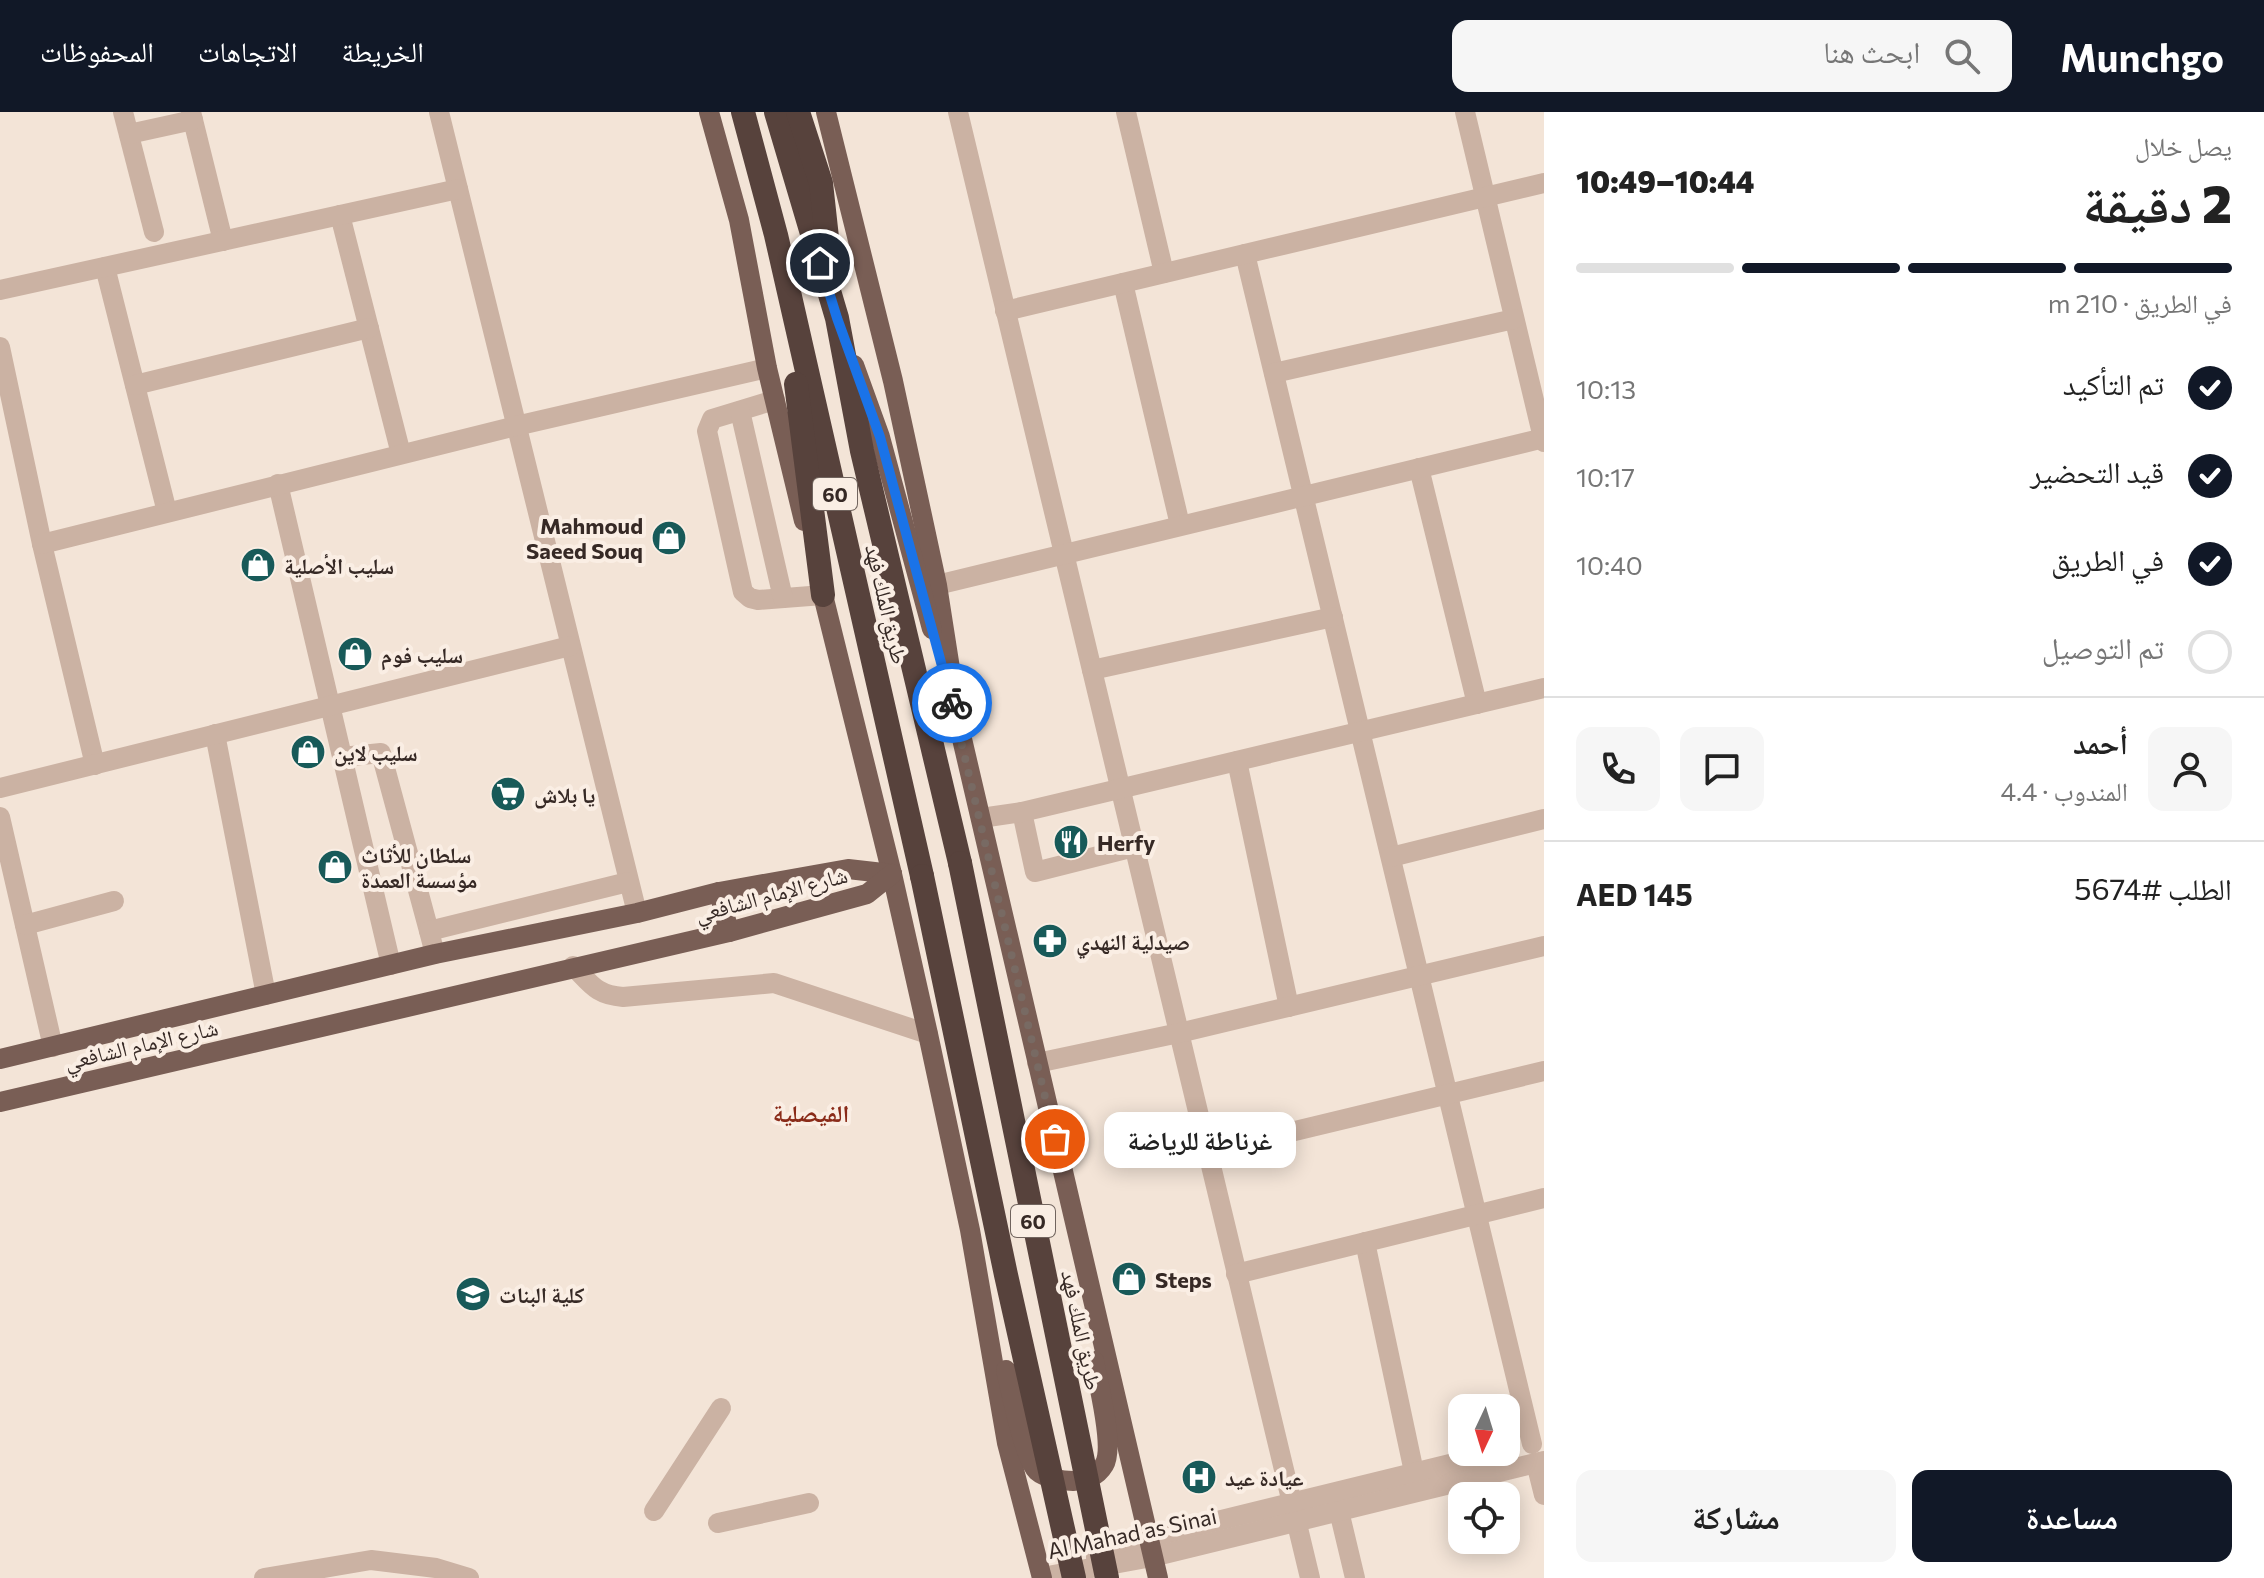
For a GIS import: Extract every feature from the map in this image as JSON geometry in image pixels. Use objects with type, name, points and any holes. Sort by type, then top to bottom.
[{"type":"highway","name":"طريق الملك فهد","points":[[743,112],[776,235],[922,876],[1074,1578]]},
{"type":"highway","name":"طريق الملك فهد","points":[[776,112],[837,318],[862,451],[960,863],[1107,1578]]},
{"type":"highway","points":[[798,112],[821,183],[837,318]]},
{"type":"highway","points":[[776,235],[823,595]]},
{"type":"main road","points":[[709,112],[739,220],[767,368],[892,874],[970,1230],[1007,1443],[1042,1577]]},
{"type":"main road","points":[[826,112],[893,381],[937,585],[959,726]]},
{"type":"main road","points":[[837,318],[880,437],[959,726],[1158,1578]]},
{"type":"main road","name":"شارع الإمام الشافعي","points":[[0,1059],[435,954],[637,913],[719,892],[848,869],[892,874]]},
{"type":"main road","name":"شارع الإمام الشافعي","points":[[0,1102],[729,932],[867,894],[892,874]]},
{"type":"main road","points":[[719,892],[729,932]]},
{"type":"main road","points":[[970,1230],[1028,1455],[1037,1472],[1060,1480],[1093,1478],[1106,1463],[1107,1441],[1062,1164]]},
{"type":"street","points":[[123,112],[154,232]]},
{"type":"street","points":[[439,112],[637,913]]},
{"type":"street","points":[[958,112],[1310,1578]]},
{"type":"street","points":[[1126,112],[1164,273]]},
{"type":"street","points":[[937,585],[1544,440],[1465,112]]},
{"type":"street","points":[[129,134],[192,116],[223,241]]},
{"type":"street","points":[[1005,311],[1544,183]]},
{"type":"street","points":[[0,290],[458,189]]},
{"type":"street","points":[[340,215],[401,454]]},
{"type":"street","points":[[1245,254],[1477,1214],[1539,1452],[1544,1495]]},
{"type":"street","points":[[105,267],[167,512]]},
{"type":"street","points":[[1123,283],[1180,525]]},
{"type":"street","points":[[1274,373],[1514,319]]},
{"type":"street","points":[[135,385],[369,328]]},
{"type":"street","points":[[0,347],[6,409],[95,765]]},
{"type":"street","points":[[42,544],[516,426],[767,368]]},
{"type":"street","points":[[775,400],[712,419],[707,431],[743,592],[758,600],[823,595]]},
{"type":"street","points":[[740,411],[783,598]]},
{"type":"street","points":[[1419,468],[1477,704]]},
{"type":"street","points":[[278,484],[391,965]]},
{"type":"street","points":[[1092,670],[1333,617]]},
{"type":"street","points":[[0,788],[570,646]]},
{"type":"street","points":[[981,818],[1022,812],[1544,688]]},
{"type":"street","points":[[215,734],[266,995]]},
{"type":"street","points":[[342,757],[381,753],[435,954]]},
{"type":"street","points":[[1237,761],[1289,1007]]},
{"type":"street","points":[[1022,812],[1035,872],[1134,847]]},
{"type":"street","points":[[0,817],[53,1047]]},
{"type":"street","points":[[1391,857],[1544,819]]},
{"type":"street","points":[[429,931],[628,882]]},
{"type":"street","points":[[25,925],[114,901]]},
{"type":"street","points":[[1037,1063],[1179,1033],[1544,946]]},
{"type":"street","points":[[573,966],[597,991],[609,996],[774,983],[928,1034]]},
{"type":"street","points":[[1208,1152],[1544,1071]]},
{"type":"street","points":[[1236,1274],[1544,1198]]},
{"type":"street","points":[[1365,1242],[1414,1472]]},
{"type":"street","points":[[654,1511],[721,1408]]},
{"type":"street","name":"Al Mahad as Sinai","points":[[1295,1511],[1339,1511],[1539,1452]]},
{"type":"street","name":"Al Mahad as Sinai","points":[[1042,1577],[1295,1511],[1448,1464]]},
{"type":"street","points":[[718,1523],[809,1503]]},
{"type":"street","points":[[1339,1511],[1355,1578]]},
{"type":"street","points":[[264,1578],[314,1573],[371,1560],[436,1568],[469,1578]]},
{"type":"way so far","points":[[952,703],[1055,1139]]},
{"type":"place","name":"Mahmoud Saeed Souq","points":[[669,538]]},
{"type":"place","name":"سليب الأصلية","points":[[258,565]]},
{"type":"place","name":"سليب فوم","points":[[355,654]]},
{"type":"place","name":"سليب لاين","points":[[308,752]]},
{"type":"place","name":"يا بلاش","points":[[508,794]]},
{"type":"place","name":"Herfy","points":[[1071,842]]},
{"type":"place","name":"سلطان للأثاث مؤسسة العمدة","points":[[335,867]]},
{"type":"place","name":"صيدلية النهدي","points":[[1050,941]]},
{"type":"place","name":"غرناطة للرياضة","points":[[1055,1139]]},
{"type":"place","name":"Steps","points":[[1129,1279]]},
{"type":"place","name":"كلية البنات","points":[[473,1294]]},
{"type":"place","name":"عيادة عيد","points":[[1199,1477]]},
{"type":"district","name":"الفيصلية","points":[[811,1112]]},
{"type":"route","points":[[820,263],[880,437],[952,703]]}]
